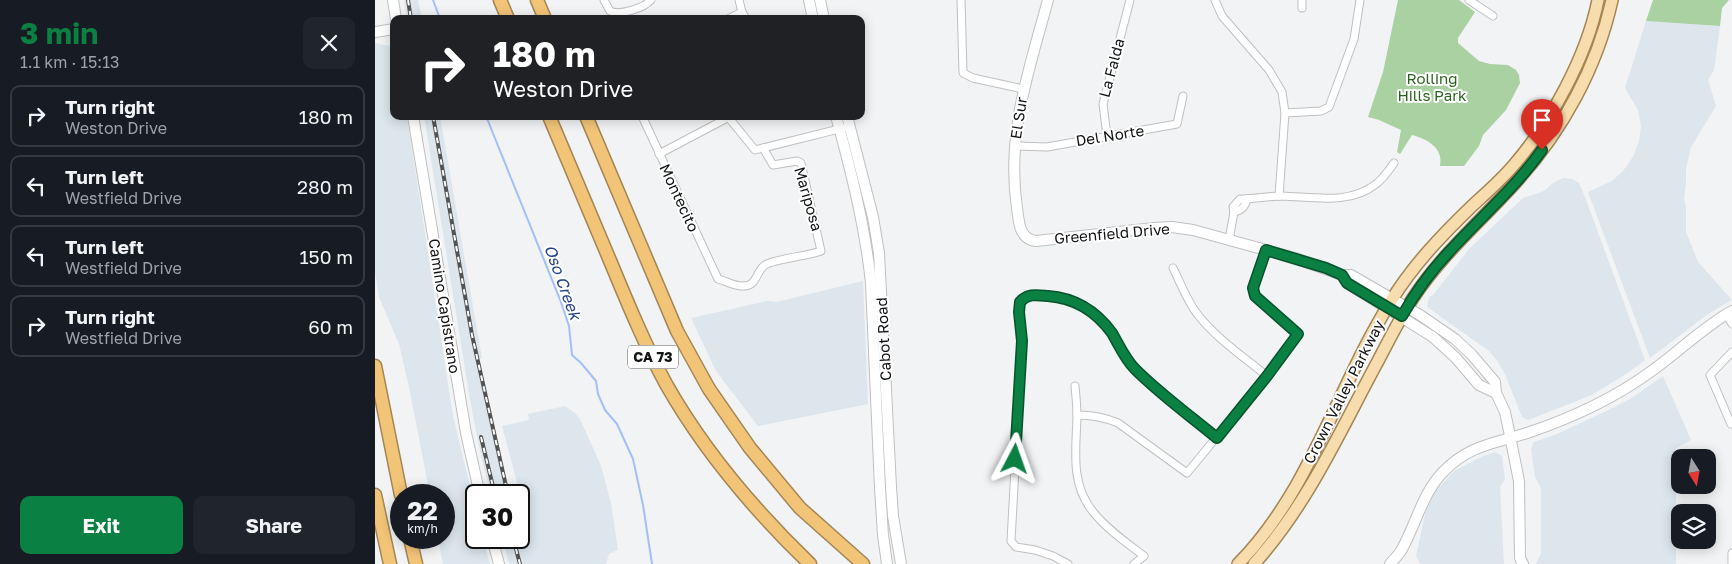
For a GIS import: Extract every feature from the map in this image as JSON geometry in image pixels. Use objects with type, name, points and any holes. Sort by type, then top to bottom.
[{"type":"highway","points":[[501,0],[507,15]]},
{"type":"highway","points":[[537,0],[543,15]]},
{"type":"highway","name":"CA 73","points":[[551,120],[632,315],[666,383],[686,417],[743,495],[778,534],[810,564]]},
{"type":"highway","name":"CA 73","points":[[588,120],[677,331],[709,388],[750,448],[799,508],[847,552],[863,564]]},
{"type":"highway","points":[[375,366],[399,484]]},
{"type":"highway","points":[[375,495],[390,564]]},
{"type":"highway","points":[[413,549],[416,564]]},
{"type":"main road","name":"Crown Valley Parkway","points":[[1238,564],[1260,539],[1289,498],[1321,440],[1375,328],[1389,304],[1432,247],[1513,166],[1539,133],[1557,103],[1582,52],[1598,0]]},
{"type":"main road","name":"Crown Valley Parkway","points":[[1254,564],[1279,535],[1311,487],[1404,312],[1421,286],[1448,253],[1515,183],[1550,140],[1564,118],[1597,49],[1612,0]]},
{"type":"main road","points":[[1539,133],[1550,140]]},
{"type":"street","points":[[393,0],[395,15]]},
{"type":"street","points":[[604,0],[610,11],[617,14],[644,5],[651,0]]},
{"type":"street","points":[[739,0],[744,15]]},
{"type":"street","points":[[809,0],[812,15]]},
{"type":"street","points":[[820,0],[823,15]]},
{"type":"street","points":[[961,0],[963,73],[973,78],[1023,89]]},
{"type":"street","name":"El Sur","points":[[1026,238],[1022,231],[1015,190],[1014,146],[1023,89],[1048,0]]},
{"type":"street","name":"La Falda","points":[[1107,136],[1103,104],[1130,0]]},
{"type":"street","points":[[1215,0],[1229,26],[1269,70],[1282,92],[1285,113],[1279,196]]},
{"type":"street","points":[[1285,113],[1321,111],[1329,107],[1354,39],[1360,0]]},
{"type":"street","points":[[1470,0],[1493,16]]},
{"type":"street","points":[[375,32],[390,30]]},
{"type":"street","name":"Del Norte","points":[[1014,146],[1047,147],[1177,124],[1183,96]]},
{"type":"street","name":"Camino Capistrano","points":[[414,120],[466,433],[478,484]]},
{"type":"street","name":"Montecito","points":[[644,120],[718,279]]},
{"type":"street","points":[[659,154],[724,120]]},
{"type":"street","points":[[732,120],[755,150],[845,128]]},
{"type":"street","name":"Cabot Road","points":[[839,120],[845,128],[873,217],[879,253],[893,516],[901,564]]},
{"type":"street","name":"Cabot Road","points":[[846,120],[845,128],[868,259],[872,303],[880,497],[887,564]]},
{"type":"street","name":"Mariposa","points":[[718,279],[743,286],[750,285],[766,264],[821,251],[801,163],[797,161],[773,165],[763,148]]},
{"type":"street","points":[[1229,240],[1234,212],[1233,207],[1235,202],[1240,199],[1264,196],[1349,197],[1364,192],[1377,183],[1394,163]]},
{"type":"street","name":"Greenfield Drive","points":[[1026,238],[1036,241],[1172,227],[1193,230],[1295,258],[1342,275],[1347,283],[1455,338],[1495,382],[1496,393],[1505,412],[1519,482],[1519,562]]},
{"type":"street","points":[[1077,414],[1095,415],[1118,423],[1187,473],[1267,376],[1298,334],[1255,296],[1253,288],[1266,250]]},
{"type":"street","points":[[1173,268],[1197,314],[1210,328],[1267,376]]},
{"type":"street","points":[[1068,564],[1053,556],[1013,545],[1010,535],[1022,341],[1019,312],[1020,302],[1025,297],[1032,295],[1063,297],[1089,309],[1101,319],[1133,367],[1147,381],[1217,438]]},
{"type":"street","name":"Greenfield Drive","points":[[1404,312],[1456,358],[1479,385],[1496,393]]},
{"type":"street","points":[[1390,564],[1401,552],[1431,486],[1442,473],[1467,453],[1479,447],[1557,422],[1597,404],[1626,388],[1659,366],[1707,327],[1729,312],[1732,324]]},
{"type":"street","points":[[1731,423],[1710,376],[1732,352]]},
{"type":"street","points":[[1075,386],[1077,414],[1075,458],[1082,494],[1093,512],[1144,556],[1134,564]]},
{"type":"street","points":[[495,549],[499,564]]},
{"type":"street","points":[[1732,552],[1732,564]]},
{"type":"shaded area","points":[[404,0],[418,0],[421,15],[406,15]]},
{"type":"shaded area","points":[[1646,21],[1720,26],[1714,70],[1708,80],[1716,106],[1691,147],[1686,169],[1684,199],[1686,232],[1698,262],[1732,300],[1708,314],[1650,358],[1588,192],[1612,181],[1623,171],[1633,157],[1639,141],[1641,126],[1638,110],[1625,88]]},
{"type":"shaded area","points":[[375,43],[390,46],[390,120],[408,120],[453,416],[469,484],[465,484],[465,549],[486,549],[490,564],[443,564],[440,549],[455,549],[455,484],[428,484],[399,344],[379,297],[375,271]]},
{"type":"shaded area","points":[[425,120],[441,120],[482,358],[478,359],[506,484],[488,484],[471,406]]},
{"type":"shaded area","points":[[1563,178],[1572,179],[1579,183],[1645,360],[1592,395],[1528,420],[1522,417],[1505,374],[1489,351],[1427,307],[1429,297],[1433,295],[1469,249],[1523,198],[1544,191],[1553,183]]},
{"type":"shaded area","points":[[863,281],[868,404],[758,426],[716,371],[691,318],[767,301],[777,302]]},
{"type":"shaded area","points":[[1663,376],[1691,440],[1676,449],[1671,449],[1671,494],[1676,494],[1676,504],[1671,504],[1671,549],[1676,549],[1676,564],[1536,564],[1541,553],[1541,488],[1535,477],[1531,449],[1534,442],[1557,434],[1630,399]]},
{"type":"shaded area","points":[[565,406],[580,419],[601,466],[611,503],[618,550],[609,554],[606,564],[509,564],[505,549],[530,549],[530,484],[517,484],[502,426],[529,420],[528,414]]},
{"type":"shaded area","points":[[1495,452],[1502,456],[1505,480],[1500,486],[1504,564],[1420,564],[1416,556],[1426,510],[1435,492],[1454,471]]},
{"type":"green space","name":"Rolling Hills Park","points":[[1398,0],[1459,0],[1475,12],[1458,38],[1458,43],[1479,61],[1508,65],[1516,70],[1519,75],[1520,83],[1506,110],[1483,135],[1479,146],[1464,166],[1440,166],[1441,160],[1437,149],[1429,142],[1412,135],[1400,154],[1397,152],[1401,130],[1368,117],[1383,72]]},
{"type":"green space","points":[[1653,0],[1729,0],[1722,8],[1720,26],[1646,21]]},
{"type":"waterway","name":"Oso Creek","points":[[433,0],[439,15]]},
{"type":"waterway","name":"Oso Creek","points":[[488,120],[561,302],[569,326],[572,355],[596,381],[598,394],[605,410],[617,424],[633,459],[643,505],[652,564]]},
{"type":"railway","points":[[408,0],[410,15]]},
{"type":"railway","points":[[434,120],[472,335],[506,484]]},
{"type":"railway","points":[[481,437],[492,484]]},
{"type":"railway","points":[[516,549],[520,564]]},
{"type":"route","points":[[1015,459],[1022,341],[1019,312],[1020,302],[1025,297],[1032,295],[1063,297],[1089,309],[1101,319],[1133,367],[1147,381],[1217,438],[1298,334],[1255,296],[1253,288],[1266,250],[1326,268],[1342,275],[1347,283],[1402,316],[1421,286],[1448,253],[1515,183],[1542,150]]}]
